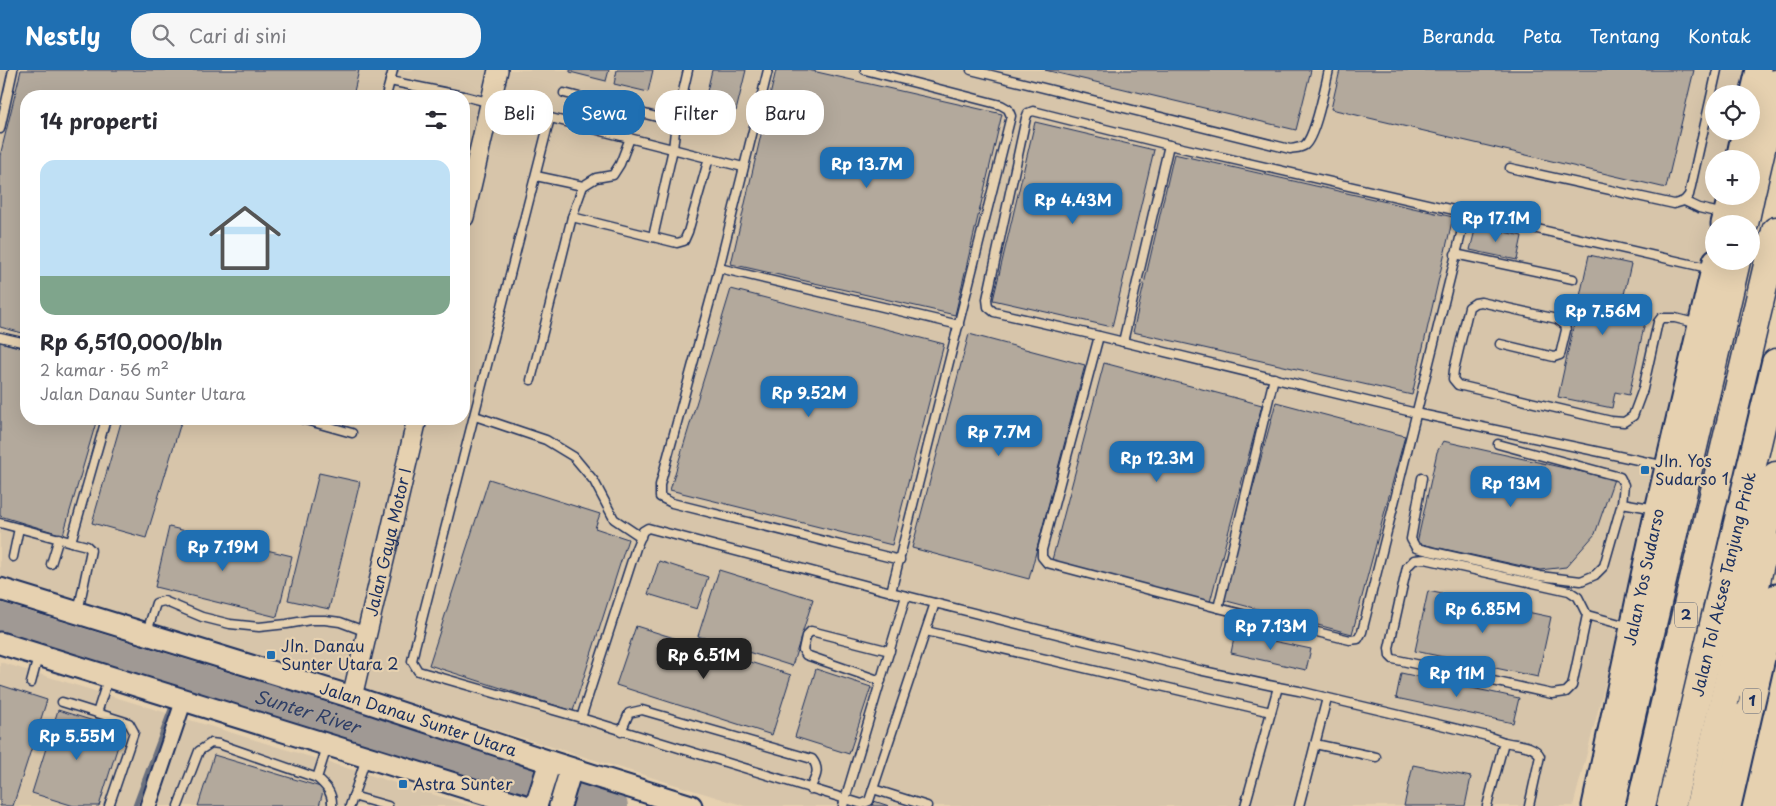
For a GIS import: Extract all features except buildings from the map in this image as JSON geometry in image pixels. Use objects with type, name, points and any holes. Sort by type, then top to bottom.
[{"type":"highway","points":[[1755,85],[1759,70]]},
{"type":"highway","points":[[1760,153],[1776,84]]},
{"type":"highway","points":[[1731,215],[1741,205]]},
{"type":"highway","name":"Jalan Tol Akses Tanjung Priok","points":[[1640,806],[1776,231]]},
{"type":"highway","name":"Jalan Yos Sudarso","points":[[1599,805],[1632,627],[1658,510],[1701,325],[1720,270]]},
{"type":"highway","points":[[1599,805],[1721,270]]},
{"type":"highway","name":"Jalan Tol Akses Tanjung Priok","points":[[1671,806],[1776,363]]},
{"type":"highway","points":[[1700,806],[1776,476]]},
{"type":"highway","name":"1","points":[[1728,806],[1776,597]]},
{"type":"main road","name":"Jalan Danau Sunter Utara","points":[[0,589],[352,696],[548,768],[691,806]]},
{"type":"main road","points":[[0,643],[367,756],[533,803],[548,768]]},
{"type":"main road","points":[[560,804],[569,774]]},
{"type":"street","points":[[493,90],[498,70]]},
{"type":"street","points":[[470,191],[485,125]]},
{"type":"street","name":"Jalan Gaya Motor I","points":[[352,696],[416,425]]},
{"type":"street","points":[[148,806],[177,697]]},
{"type":"lane","points":[[0,129],[13,70]]},
{"type":"lane","points":[[388,90],[393,70]]},
{"type":"lane","points":[[683,90],[688,70]]},
{"type":"lane","points":[[768,70],[719,268],[660,486],[660,497],[672,503],[900,560]]},
{"type":"lane","points":[[865,70],[1001,105],[1008,109],[1011,116],[891,592]]},
{"type":"lane","points":[[971,70],[1290,148],[1303,147],[1311,136],[1329,70]]},
{"type":"lane","points":[[1510,168],[1674,204],[1684,201],[1688,195],[1717,70]]},
{"type":"lane","points":[[390,81],[434,90]]},
{"type":"lane","points":[[470,98],[485,102]]},
{"type":"lane","points":[[1668,467],[1416,413],[994,312],[988,308],[987,299],[1026,118],[1028,113],[1033,111],[1169,145],[1466,214],[1705,261]]},
{"type":"lane","points":[[553,119],[743,167]]},
{"type":"lane","points":[[546,135],[412,661],[418,671],[581,718],[620,732],[810,789],[844,802],[862,805],[869,801],[934,603]]},
{"type":"lane","points":[[653,237],[675,135]]},
{"type":"lane","points":[[536,176],[582,186],[596,178],[613,175],[620,164],[630,138]]},
{"type":"lane","points":[[1123,342],[1169,145]]},
{"type":"lane","points":[[572,217],[677,243],[684,241],[708,158]]},
{"type":"lane","points":[[531,380],[572,217],[582,186]]},
{"type":"lane","points":[[1684,201],[1699,208],[1731,215]]},
{"type":"lane","points":[[1099,336],[1042,550],[1042,557],[1047,563],[1218,608],[1350,640],[1358,639],[1362,632],[1466,214]]},
{"type":"lane","points":[[1455,254],[1573,278]]},
{"type":"lane","points":[[719,268],[959,326]]},
{"type":"lane","points":[[1500,344],[1554,357],[1560,355],[1566,330],[1565,325],[1557,320],[1474,302],[1469,307],[1454,370],[1453,379],[1458,385],[1611,421],[1624,422],[1632,416],[1643,389],[1658,322],[1662,318],[1675,318],[1701,325]]},
{"type":"lane","points":[[0,337],[20,342]]},
{"type":"lane","points":[[1218,608],[1274,378]]},
{"type":"lane","points":[[475,416],[546,440],[574,456],[594,481],[614,519],[641,536]]},
{"type":"lane","points":[[71,542],[104,425]]},
{"type":"lane","points":[[323,425],[352,433]]},
{"type":"lane","points":[[1422,478],[1411,539],[1416,548],[1540,576],[1581,581],[1595,575],[1604,566],[1622,503],[1624,485],[1620,477],[1498,444]]},
{"type":"lane","points":[[1622,503],[1658,510]]},
{"type":"lane","points":[[0,523],[87,546],[91,550],[78,613]]},
{"type":"lane","points":[[13,557],[19,528]]},
{"type":"lane","points":[[581,718],[641,536],[643,531],[652,528],[906,596],[1199,670],[1327,698],[1533,748],[1540,756],[1529,806]]},
{"type":"lane","points":[[51,564],[59,538]]},
{"type":"lane","points":[[1714,806],[1776,538]]},
{"type":"lane","points":[[1587,615],[1572,686],[1566,692],[1552,694],[1393,659],[1390,656],[1389,648],[1407,567],[1414,560],[1425,559],[1569,591],[1578,597],[1587,615],[1632,627]]},
{"type":"lane","points":[[844,802],[906,596]]},
{"type":"lane","points":[[147,634],[156,603],[164,601],[202,616],[230,624],[259,628],[310,620],[325,620],[340,622],[368,632]]},
{"type":"lane","points":[[881,681],[806,655],[803,650],[806,636],[811,631],[890,651]]},
{"type":"lane","points":[[926,631],[1271,712]]},
{"type":"lane","points":[[31,683],[39,655]]},
{"type":"lane","points":[[97,713],[108,677]]},
{"type":"lane","points":[[1244,806],[1278,687]]},
{"type":"lane","points":[[1299,806],[1327,698]]},
{"type":"lane","points":[[62,702],[129,723],[134,732],[110,806]]},
{"type":"lane","points":[[620,732],[629,713],[642,710],[812,758],[817,764],[817,773],[810,789]]},
{"type":"lane","points":[[1488,806],[1504,742]]},
{"type":"lane","points":[[178,806],[198,751],[211,743],[219,744],[317,778],[329,790],[333,799],[332,806]]},
{"type":"lane","points":[[317,778],[328,744]]},
{"type":"lane","points":[[1315,744],[1376,757]]},
{"type":"lane","points":[[350,806],[367,756]]},
{"type":"lane","points":[[873,789],[926,806]]},
{"type":"lane","points":[[353,796],[388,806]]},
{"type":"shaded area","points":[[0,70],[1759,70],[1754,85],[1705,85],[1705,140],[1743,140],[1741,150],[1705,150],[1705,205],[1726,205],[1719,215],[1705,215],[1705,270],[1714,270],[1573,806],[745,806],[0,578]]},
{"type":"shaded area","points":[[0,662],[471,806],[0,806]]},
{"type":"waterway","name":"Sunter River","points":[[0,618],[613,806]]},
{"type":"waterway","points":[[177,693],[184,673]]},
{"type":"waterway","points":[[135,806],[174,701]]},
{"type":"waterway","name":"Sunter River","points":[[599,806],[601,802]]},
{"type":"place","name":"Jln. Yos Sudarso 1","points":[[1645,470]]},
{"type":"place","name":"Jln. Danau Sunter Utara 2","points":[[271,655]]},
{"type":"place","name":"Astra Sunter","points":[[403,784]]}]
